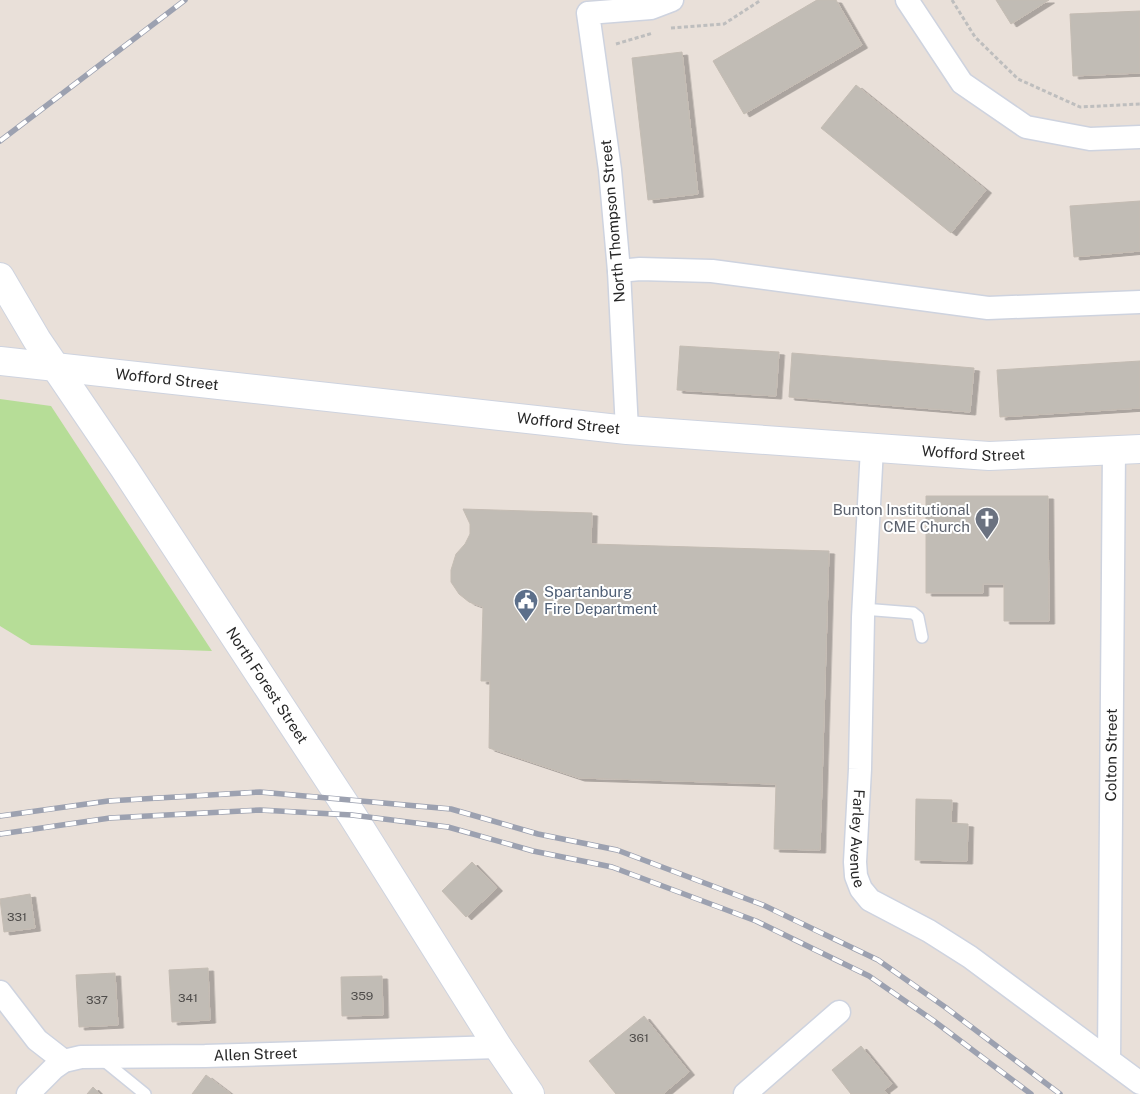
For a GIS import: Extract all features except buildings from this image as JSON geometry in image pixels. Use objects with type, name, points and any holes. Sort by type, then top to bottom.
[{"type":"street","name":"North Thompson Street","points":[[627,430],[619,271],[610,170],[588,13],[651,8],[672,0]]},
{"type":"street","points":[[907,0],[962,83],[1026,127],[1090,139],[1140,137]]},
{"type":"street","points":[[619,271],[712,271],[988,308],[1140,302]]},
{"type":"street","name":"North Forest Street","points":[[0,277],[37,340],[124,468],[352,815],[498,1047],[530,1094]]},
{"type":"street","name":"Wofford Street","points":[[0,361],[627,430],[989,456],[1127,450]]},
{"type":"street","name":"Farley Avenue","points":[[872,448],[863,609],[860,769],[855,862],[856,876],[861,889],[870,900],[882,908],[929,931],[970,956],[1140,1083]]},
{"type":"street","name":"Colton Street","points":[[1109,1059],[1127,450]]},
{"type":"street","points":[[0,992],[36,1040],[64,1060],[28,1094]]},
{"type":"street","points":[[745,1094],[839,1012]]},
{"type":"street","name":"Allen Street","points":[[64,1060],[98,1056],[205,1056],[498,1047]]},
{"type":"lane","points":[[863,609],[913,613],[918,617],[922,637]]},
{"type":"lane","points":[[98,1056],[145,1094]]},
{"type":"path","points":[[668,29],[676,26],[724,24],[761,0]]},
{"type":"path","points":[[952,0],[975,37],[1018,79],[1080,107],[1140,104]]},
{"type":"path","points":[[594,49],[658,32]]},
{"type":"green space","points":[[0,399],[51,406],[212,651],[31,645],[0,626]]},
{"type":"railway","points":[[0,141],[185,0]]},
{"type":"railway","points":[[0,816],[108,801],[260,792],[451,809],[538,834],[617,850],[763,905],[878,960],[945,1007],[1060,1094]]},
{"type":"railway","points":[[0,834],[110,818],[260,810],[352,815],[448,827],[533,851],[612,867],[756,921],[869,976],[934,1021],[1031,1094]]},
{"type":"place","name":"Bunton Institutional CME Church","points":[[987,540]]},
{"type":"place","name":"Spartanburg Fire Department","points":[[526,622]]}]
